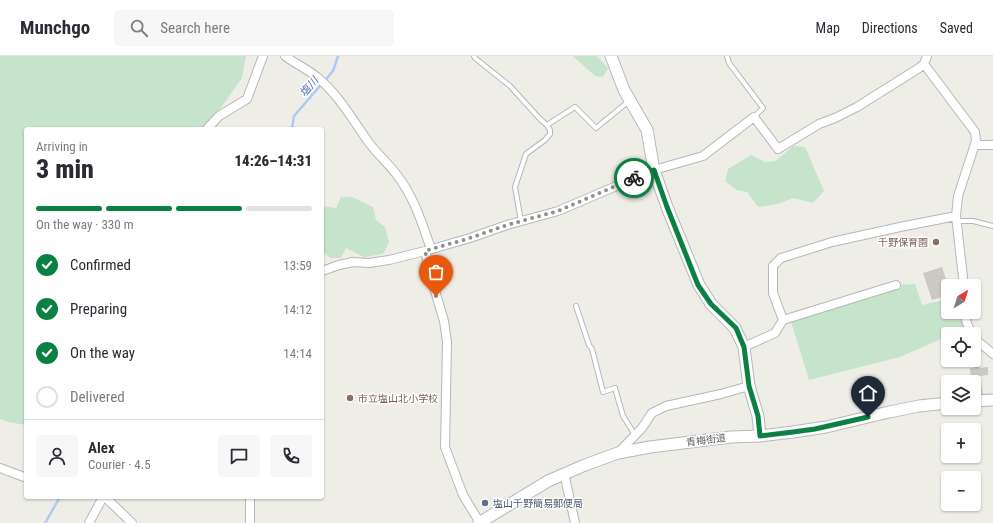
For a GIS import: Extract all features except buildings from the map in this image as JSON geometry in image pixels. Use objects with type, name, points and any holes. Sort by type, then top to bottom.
[{"type":"street","points":[[210,127],[219,116],[247,99],[263,56]]},
{"type":"street","points":[[285,56],[318,78],[334,94],[380,157],[397,175],[417,210],[428,250],[433,284],[444,321],[447,342],[445,447],[463,494],[480,523]]},
{"type":"street","points":[[611,56],[624,90],[647,130],[654,170],[698,285],[711,304],[736,328],[744,347],[749,386],[758,416],[760,436]]},
{"type":"street","points":[[324,270],[353,262],[369,263],[389,260],[428,250],[558,211],[654,170],[703,156],[754,117],[778,149],[818,124],[835,118],[857,106],[924,64],[927,56]]},
{"type":"street","points":[[924,64],[975,132],[975,145],[958,196],[957,218],[963,279]]},
{"type":"street","points":[[975,145],[992,144]]},
{"type":"street","points":[[783,320],[773,293],[773,266],[781,258],[832,242],[900,227],[957,218]]},
{"type":"street","points":[[744,347],[775,333],[783,320],[896,285]]},
{"type":"street","points":[[981,344],[993,354]]},
{"type":"street","points":[[618,453],[642,428],[652,413],[666,406],[721,394],[749,386]]},
{"type":"street","points":[[981,401],[993,400]]},
{"type":"street","name":"青梅街道","points":[[480,523],[548,481],[564,473],[618,453],[650,447],[731,437],[760,436],[813,429],[919,406],[941,404]]},
{"type":"street","points":[[0,468],[24,477]]},
{"type":"street","points":[[564,473],[575,523]]},
{"type":"street","points":[[89,523],[103,499]]},
{"type":"street","points":[[106,499],[132,523]]},
{"type":"street","points":[[250,499],[250,523]]},
{"type":"lane","points":[[474,56],[510,86],[550,130],[550,134],[545,140],[526,154],[514,187],[521,221]]},
{"type":"lane","points":[[727,56],[729,63],[763,108],[754,117]]},
{"type":"lane","points":[[547,125],[575,107],[596,128],[630,101]]},
{"type":"lane","points":[[957,218],[993,226]]},
{"type":"lane","points":[[576,306],[589,345],[592,349],[603,392],[615,388],[623,416],[635,435]]},
{"type":"green space","points":[[0,56],[246,56],[242,78],[220,109],[205,127],[24,127],[24,425],[0,419]]},
{"type":"green space","points":[[573,56],[597,56],[608,68],[603,77],[595,76]]},
{"type":"green space","points":[[793,146],[805,147],[824,191],[813,203],[793,198],[778,204],[758,207],[747,192],[737,190],[725,181],[728,169],[751,155],[765,162],[776,161]]},
{"type":"green space","points":[[341,197],[352,197],[373,207],[376,220],[385,227],[389,242],[383,254],[364,257],[346,248],[341,258],[330,258],[324,252],[324,206],[336,208]]},
{"type":"green space","points":[[915,284],[922,305],[941,301],[941,319],[966,319],[968,327],[941,327],[941,339],[900,357],[809,380],[790,318],[896,285]]},
{"type":"waterway","name":"塩川","points":[[292,127],[294,116],[333,71],[338,56]]},
{"type":"waterway","name":"塩川","points":[[45,523],[59,499]]},
{"type":"way so far","points":[[436,296],[425,251],[470,238],[507,225],[558,211],[634,178]]},
{"type":"place","name":"千野保育園","points":[[936,242]]},
{"type":"place","name":"市立塩山北小学校","points":[[350,398]]},
{"type":"place","name":"塩山千野簡易郵便局","points":[[485,503]]},
{"type":"route","points":[[634,178],[654,170],[698,285],[711,304],[736,328],[744,347],[749,386],[758,416],[760,436],[815,429],[868,417]]}]
